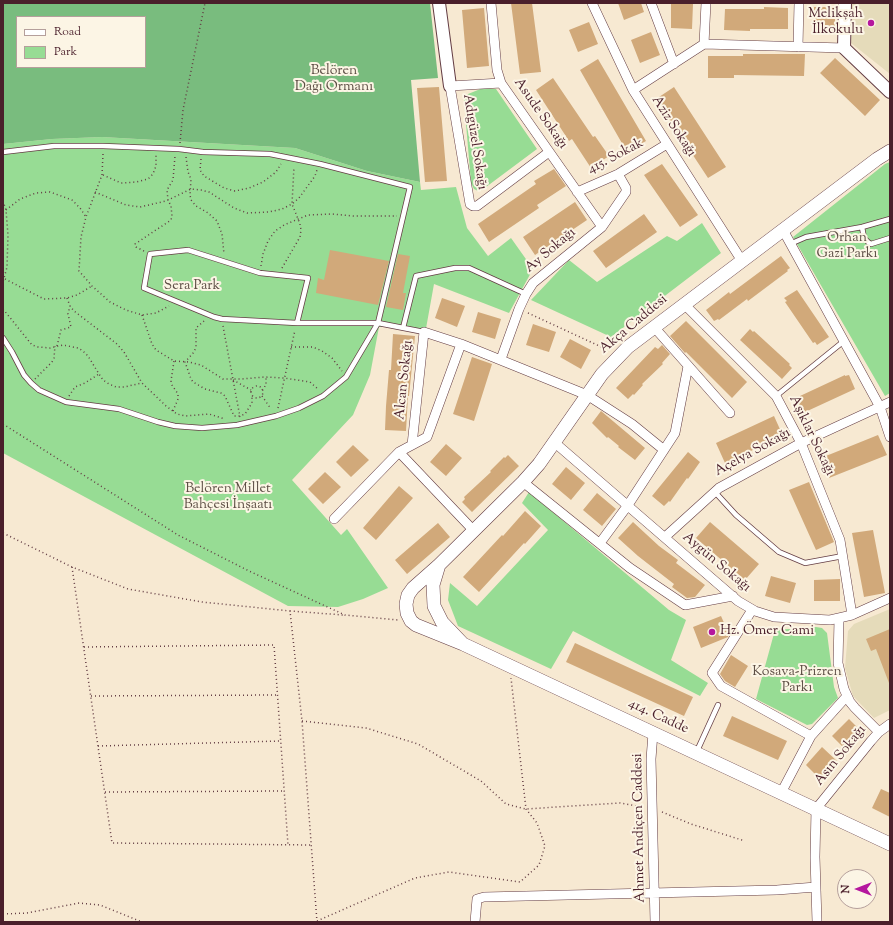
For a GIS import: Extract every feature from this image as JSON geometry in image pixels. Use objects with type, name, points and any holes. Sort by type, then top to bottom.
[{"type":"main road","name":"Akça Caddesi","points":[[411,621],[408,617],[406,608],[408,595],[413,588],[439,565],[523,482],[554,442],[602,374],[619,355],[742,260],[890,151]]},
{"type":"main road","name":"Akça Caddesi","points":[[439,565],[433,585],[434,606],[442,622],[463,644]]},
{"type":"main road","name":"414. Cadde","points":[[411,621],[424,629],[463,644],[890,844]]},
{"type":"street","points":[[439,3],[450,86]]},
{"type":"street","name":"Asude Sokağı","points":[[491,3],[497,70],[501,83],[602,227]]},
{"type":"street","name":"Aziz Sokağı","points":[[592,3],[633,90],[742,260]]},
{"type":"street","points":[[651,3],[674,64]]},
{"type":"street","points":[[704,44],[706,3]]},
{"type":"street","points":[[798,47],[799,3]]},
{"type":"street","points":[[844,48],[845,3]]},
{"type":"street","points":[[633,90],[704,44],[844,48],[890,92]]},
{"type":"street","name":"Adıgüzel Sokağı","points":[[501,83],[450,86],[469,198],[472,206],[477,206],[549,152]]},
{"type":"street","name":"415. Sokak","points":[[577,192],[618,174],[667,144]]},
{"type":"street","name":"Ay Sokağı","points":[[501,359],[519,309],[533,283],[602,227],[627,190],[618,174]]},
{"type":"street","points":[[783,230],[880,407],[890,437]]},
{"type":"street","name":"Aşıklar Sokağı","points":[[684,304],[776,396],[801,442],[840,540],[852,615]]},
{"type":"street","points":[[654,327],[730,413]]},
{"type":"street","name":"Alcan Sokağı","points":[[412,445],[424,332],[501,359],[587,395],[632,424],[664,450]]},
{"type":"street","points":[[334,519],[399,452],[427,436],[461,344]]},
{"type":"street","points":[[600,543],[628,505],[674,433],[688,366]]},
{"type":"street","name":"Açelya Sokağı","points":[[665,537],[714,491],[801,442],[890,402]]},
{"type":"street","name":"Aygün Sokağı","points":[[554,442],[733,596],[752,610],[774,617],[819,620],[852,615],[890,598]]},
{"type":"street","points":[[399,452],[474,531]]},
{"type":"street","points":[[523,482],[630,568],[685,605],[733,596]]},
{"type":"street","points":[[752,610],[712,673],[721,686],[811,736]]},
{"type":"street","points":[[839,618],[838,662],[841,681],[847,696],[858,712],[879,732]]},
{"type":"street","points":[[781,793],[811,736],[847,696]]},
{"type":"street","name":"Asın Sokağı","points":[[816,809],[879,732],[890,724]]},
{"type":"street","name":"Ahmet Andiçen Caddesi","points":[[653,733],[651,759],[655,922]]},
{"type":"street","points":[[816,809],[817,922]]},
{"type":"street","points":[[475,922],[477,899],[484,897],[777,890],[816,887]]},
{"type":"lane","points":[[3,152],[54,146],[103,146],[177,149],[203,152],[270,154],[320,164],[410,187],[378,323],[346,377],[324,396],[298,408],[276,416],[240,424],[202,428],[175,426],[119,410],[66,402],[39,390],[31,383],[24,375],[3,338]]},
{"type":"lane","points":[[790,244],[806,237],[862,227],[890,219]]},
{"type":"lane","points":[[862,227],[864,238],[871,244],[890,238]]},
{"type":"lane","points":[[297,323],[308,278],[260,273],[188,250],[150,254],[144,288],[214,317],[222,319],[297,323],[378,323],[424,332]]},
{"type":"lane","points":[[403,328],[416,276],[456,268],[469,268],[526,294]]},
{"type":"lane","points":[[776,396],[844,341]]},
{"type":"lane","points":[[714,491],[736,515],[779,552],[805,563],[843,556]]},
{"type":"lane","points":[[696,753],[718,705]]},
{"type":"path","points":[[150,254],[136,247],[135,244],[171,220],[172,211],[168,200],[167,190],[173,180],[183,110],[205,3]]},
{"type":"path","points":[[103,146],[102,175],[86,217],[81,236],[79,271],[92,286],[110,302],[126,310],[142,315],[156,313],[177,302]]},
{"type":"path","points":[[102,175],[121,183],[136,182],[148,178],[153,174],[156,166],[156,148]]},
{"type":"path","points":[[186,150],[187,166],[191,179],[190,195],[193,204],[208,213],[216,221],[222,234],[224,262]]},
{"type":"path","points":[[203,152],[200,170],[204,176],[224,188],[235,191],[249,188],[263,182],[276,172],[285,157]]},
{"type":"path","points":[[277,275],[300,237],[301,230],[292,204],[295,159]]},
{"type":"path","points":[[95,192],[126,205],[140,207],[168,200],[191,189],[209,192],[234,208],[247,213],[269,212],[282,209],[292,204],[299,198],[315,176],[320,164]]},
{"type":"path","points":[[6,210],[20,199],[36,193],[50,192],[72,200],[86,217]]},
{"type":"path","points":[[3,202],[6,210],[8,235],[7,267],[4,280],[44,299],[67,298],[77,295],[92,286]]},
{"type":"path","points":[[260,273],[263,254],[268,241],[275,231],[308,215],[403,216]]},
{"type":"path","points":[[67,298],[70,306],[118,344],[142,383],[177,414],[185,416],[209,414],[240,424],[240,416],[222,319]]},
{"type":"path","points":[[31,383],[52,362],[61,330],[71,328],[68,314],[70,306]]},
{"type":"path","points":[[3,309],[32,345],[38,347],[63,345],[83,351],[88,356],[103,380],[116,387],[124,387],[142,383]]},
{"type":"path","points":[[519,309],[619,355]]},
{"type":"path","points":[[142,315],[152,344],[156,350],[174,361],[201,365],[223,379],[233,380],[266,377],[310,382],[316,386],[324,396]]},
{"type":"path","points":[[185,362],[194,352],[196,347],[196,328],[202,322],[214,317]]},
{"type":"path","points":[[276,416],[297,323]]},
{"type":"path","points":[[291,347],[313,347],[322,351],[332,358],[346,377]]},
{"type":"path","points":[[173,411],[178,399],[178,394],[172,386],[171,381],[174,361]]},
{"type":"path","points":[[185,362],[193,382],[205,389],[221,392],[225,396],[234,416],[245,414],[252,403],[251,390]]},
{"type":"path","points":[[66,402],[75,387],[85,383],[99,374]]},
{"type":"path","points":[[266,377],[266,385],[262,390],[262,396],[276,416]]},
{"type":"path","points":[[233,380],[251,390]]},
{"type":"path","points":[[251,390],[257,386],[262,390]]},
{"type":"path","points":[[252,396],[256,398],[262,396]]},
{"type":"path","points":[[3,424],[178,535],[250,571],[345,615]]},
{"type":"path","points":[[3,533],[72,567],[128,588],[202,602],[411,621]]},
{"type":"path","points":[[72,567],[112,843],[312,845]]},
{"type":"path","points":[[290,611],[302,721],[317,921],[415,878],[449,872],[520,882],[538,865],[545,846],[537,823],[526,809],[509,666]]},
{"type":"path","points":[[84,647],[274,645],[288,845]]},
{"type":"path","points":[[91,696],[278,695]]},
{"type":"path","points":[[302,721],[366,728],[418,744],[480,781],[506,804],[526,809],[620,803],[652,809],[745,842]]},
{"type":"path","points":[[98,746],[281,741]]},
{"type":"path","points":[[105,792],[284,791]]},
{"type":"path","points":[[3,914],[27,913],[79,903],[100,905],[142,922]]},
{"type":"shaded area","name":"Melikşah İlkokulu","points":[[852,3],[890,3],[890,74],[851,43]]},
{"type":"shaded area","points":[[890,609],[890,710],[874,718],[853,696],[845,668],[848,631],[854,624]]},
{"type":"green space","name":"Belören Dağı Ormanı","points":[[3,3],[430,3],[438,78],[411,80],[420,182],[367,171],[295,148],[102,137],[52,139],[3,144]]},
{"type":"green space","points":[[483,88],[496,89],[537,149],[482,190],[478,191],[474,189],[471,183],[464,100],[468,94]]},
{"type":"green space","name":"Sera Park","points":[[102,137],[295,148],[367,171],[420,182],[421,190],[456,187],[467,228],[488,256],[511,238],[533,269],[509,313],[434,284],[425,334],[389,327],[379,327],[370,375],[353,415],[292,480],[341,535],[347,529],[388,588],[363,599],[338,607],[288,606],[3,453],[3,144],[52,139]]},
{"type":"green space","name":"Orhan Gazi Parkı","points":[[890,162],[890,393],[885,396],[793,237],[885,164]]},
{"type":"green space","points":[[702,223],[721,253],[611,337],[531,300],[569,260],[597,282],[667,236],[677,241]]},
{"type":"green space","points":[[529,492],[669,610],[686,620],[671,660],[708,683],[700,696],[573,631],[551,669],[458,626],[448,600],[450,583],[477,606],[548,530],[522,503]]},
{"type":"green space","name":"Kosava-Prizren Parkı","points":[[816,627],[822,628],[827,633],[834,687],[838,698],[812,724],[807,725],[756,699],[775,630]]},
{"type":"building","points":[[511,3],[532,3],[541,72],[520,74]]},
{"type":"building","points":[[618,3],[641,3],[644,12],[624,20]]},
{"type":"building","points":[[671,4],[693,4],[692,29],[671,28]]},
{"type":"building","points":[[764,7],[788,8],[788,29],[750,29],[750,31],[724,30],[725,9],[764,9]]},
{"type":"building","points":[[814,7],[835,7],[835,31],[813,31]]},
{"type":"building","points":[[484,8],[489,66],[467,68],[462,10]]},
{"type":"building","points":[[589,22],[598,44],[578,52],[569,30]]},
{"type":"building","points":[[651,32],[660,55],[640,63],[631,40]]},
{"type":"building","points":[[743,54],[805,54],[804,76],[734,75],[734,78],[708,78],[708,56],[743,56]]},
{"type":"building","points":[[835,58],[880,100],[865,116],[820,73]]},
{"type":"building","points":[[598,59],[646,141],[627,152],[580,70]]},
{"type":"building","points":[[553,78],[593,137],[595,136],[609,156],[591,168],[572,139],[569,141],[536,90]]},
{"type":"building","points":[[439,87],[447,181],[425,182],[417,88]]},
{"type":"building","points":[[674,87],[726,167],[708,178],[656,99]]},
{"type":"building","points":[[662,164],[698,215],[680,227],[644,175]]},
{"type":"building","points":[[554,169],[566,186],[537,205],[539,208],[489,242],[478,224],[536,184],[534,181]]},
{"type":"building","points":[[575,202],[587,220],[535,255],[523,237]]},
{"type":"building","points":[[644,214],[657,232],[606,268],[593,251]]},
{"type":"building","points":[[330,250],[389,261],[378,305],[316,293],[318,278],[324,280]]},
{"type":"building","points":[[398,254],[410,256],[403,293],[406,293],[403,310],[386,307]]},
{"type":"building","points":[[781,256],[790,268],[787,270],[788,271],[748,301],[747,299],[719,320],[714,321],[706,310]]},
{"type":"building","points":[[797,290],[829,337],[817,345],[815,342],[813,343],[785,302],[787,301],[784,298]]},
{"type":"building","points":[[442,298],[465,306],[457,327],[435,318]]},
{"type":"building","points":[[478,312],[501,319],[495,339],[472,332]]},
{"type":"building","points":[[686,321],[747,382],[732,398],[686,352],[685,353],[670,336]]},
{"type":"building","points":[[533,324],[556,332],[549,352],[526,345]]},
{"type":"building","points":[[750,329],[790,364],[789,365],[792,368],[782,379],[740,340]]},
{"type":"building","points":[[393,334],[415,336],[408,396],[406,431],[385,430]]},
{"type":"building","points":[[570,339],[591,350],[581,369],[560,357]]},
{"type":"building","points":[[662,345],[670,354],[662,363],[663,364],[642,384],[643,385],[634,395],[633,394],[628,399],[616,388],[655,347],[658,349]]},
{"type":"building","points":[[472,357],[492,364],[474,421],[453,414]]},
{"type":"building","points":[[845,375],[849,375],[855,389],[803,413],[797,399],[800,396]]},
{"type":"building","points":[[601,411],[645,448],[635,460],[608,437],[607,438],[592,423]]},
{"type":"building","points":[[774,416],[783,436],[725,463],[716,443]]},
{"type":"building","points":[[878,435],[887,455],[829,478],[821,458]]},
{"type":"building","points":[[446,444],[462,458],[446,476],[430,462]]},
{"type":"building","points":[[353,445],[369,460],[351,477],[336,462]]},
{"type":"building","points":[[688,452],[700,462],[670,502],[669,501],[664,506],[652,496]]},
{"type":"building","points":[[508,455],[519,466],[472,512],[462,502],[465,499],[464,497],[491,472],[490,471],[504,457],[505,458]]},
{"type":"building","points":[[566,467],[585,483],[571,500],[552,484]]},
{"type":"building","points":[[325,472],[341,487],[323,504],[308,489]]},
{"type":"building","points":[[809,482],[834,542],[816,550],[789,490]]},
{"type":"building","points":[[399,486],[413,498],[376,540],[363,528]]},
{"type":"building","points":[[597,493],[616,509],[602,526],[583,510]]},
{"type":"building","points":[[525,511],[541,526],[479,592],[463,577]]},
{"type":"building","points":[[633,522],[659,546],[678,560],[676,563],[705,585],[695,597],[687,598],[672,587],[674,584],[638,556],[618,538]]},
{"type":"building","points":[[710,522],[759,564],[745,580],[696,538]]},
{"type":"building","points":[[438,523],[450,537],[407,574],[395,560]]},
{"type":"building","points":[[873,530],[885,593],[864,597],[852,533]]},
{"type":"building","points":[[771,576],[796,583],[790,603],[765,596]]},
{"type":"building","points":[[840,579],[840,601],[814,601],[814,580]]},
{"type":"building","name":"Hz. Ömer Cami","points":[[721,616],[729,634],[728,637],[701,648],[693,627]]},
{"type":"building","points":[[890,629],[889,683],[876,649],[871,651],[866,639]]},
{"type":"building","points":[[575,643],[693,697],[684,716],[566,662]]},
{"type":"building","points":[[731,655],[748,666],[735,687],[725,681],[720,674]]},
{"type":"building","points":[[732,716],[787,741],[778,760],[723,736]]},
{"type":"building","points":[[849,719],[864,734],[847,751],[832,736]]},
{"type":"building","points":[[822,747],[838,762],[821,780],[806,765]]},
{"type":"building","points":[[881,789],[890,793],[890,817],[872,808]]},
{"type":"place","name":"Melikşah İlkokulu","points":[[871,23]]},
{"type":"place","name":"Hz. Ömer Cami","points":[[712,632]]},
{"type":"park label","name":"Belören Millet Bahçesi İnşaatı","points":[[228,498]]}]
